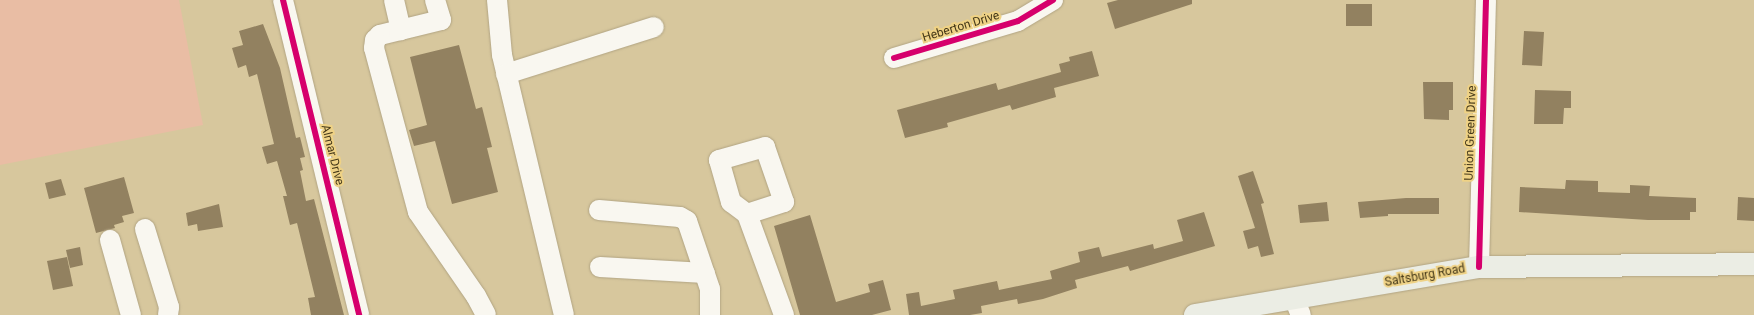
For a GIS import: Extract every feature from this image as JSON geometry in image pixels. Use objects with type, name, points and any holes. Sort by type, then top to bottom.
[{"type":"main road","name":"Saltsburg Road","points":[[1195,315],[1297,307],[1479,267],[1754,264]]},
{"type":"street","name":"Almar Drive","points":[[283,0],[359,315]]},
{"type":"street","points":[[394,0],[401,30]]},
{"type":"street","points":[[435,0],[441,20],[380,35],[375,40],[374,48],[418,212],[444,253],[476,296],[486,315]]},
{"type":"street","points":[[497,0],[506,74],[564,315]]},
{"type":"street","name":"Heberton Drive","points":[[894,58],[1018,21],[1053,0]]},
{"type":"street","name":"Union Green Drive","points":[[1479,267],[1486,0]]},
{"type":"street","points":[[506,74],[654,27]]},
{"type":"street","points":[[599,210],[680,217],[687,221],[710,290],[710,315]]},
{"type":"street","points":[[747,214],[784,315]]},
{"type":"street","points":[[145,229],[168,307],[168,315]]},
{"type":"street","points":[[110,240],[131,315]]},
{"type":"street","points":[[600,267],[705,273]]},
{"type":"shaded area","points":[[0,0],[179,0],[203,125],[0,165]]},
{"type":"building","points":[[1118,0],[1192,0],[1192,4],[1115,29],[1107,3]]},
{"type":"building","points":[[1346,4],[1372,4],[1372,26],[1346,26]]},
{"type":"building","points":[[263,24],[280,68],[296,138],[300,137],[305,157],[300,158],[303,170],[300,171],[306,201],[314,199],[344,315],[311,315],[308,298],[315,297],[297,223],[290,225],[283,196],[287,196],[277,161],[267,164],[262,147],[274,144],[257,74],[249,77],[246,65],[238,68],[232,48],[243,45],[239,31]]},
{"type":"building","points":[[1524,31],[1544,32],[1542,66],[1522,65]]},
{"type":"building","points":[[459,45],[476,109],[482,107],[492,147],[487,148],[498,192],[452,204],[435,141],[414,146],[409,130],[427,125],[410,57]]},
{"type":"building","points":[[1092,51],[1099,76],[1054,88],[1056,97],[1012,110],[1010,105],[947,123],[948,127],[905,138],[897,110],[996,83],[998,90],[1061,72],[1059,64],[1070,61],[1069,57]]},
{"type":"building","points":[[1423,82],[1453,82],[1453,110],[1449,110],[1449,120],[1424,119]]},
{"type":"building","points":[[1535,90],[1571,91],[1571,108],[1564,108],[1563,124],[1534,124]]},
{"type":"building","points":[[1253,171],[1264,203],[1261,204],[1274,254],[1261,257],[1258,246],[1248,249],[1243,231],[1255,228],[1238,176]]},
{"type":"building","points":[[124,177],[134,213],[122,216],[124,222],[114,225],[115,228],[96,233],[84,188]]},
{"type":"building","points":[[61,179],[66,195],[49,199],[45,183]]},
{"type":"building","points":[[1566,180],[1598,181],[1598,192],[1630,193],[1630,185],[1650,186],[1649,196],[1696,198],[1696,212],[1690,212],[1690,220],[1648,220],[1519,212],[1520,187],[1565,189]]},
{"type":"building","points":[[1738,197],[1754,198],[1754,221],[1737,220]]},
{"type":"building","points":[[1406,198],[1439,198],[1439,214],[1388,214],[1388,216],[1360,218],[1358,202]]},
{"type":"building","points":[[1327,202],[1329,221],[1300,223],[1298,205]]},
{"type":"building","points":[[219,204],[223,227],[198,231],[197,224],[188,226],[186,213]]},
{"type":"building","points":[[1204,212],[1215,246],[1130,271],[1128,266],[1075,280],[1077,288],[1043,299],[1018,304],[1017,299],[981,306],[982,313],[970,315],[909,315],[906,294],[919,292],[921,306],[955,299],[953,290],[997,281],[999,290],[1052,279],[1050,271],[1080,262],[1078,252],[1099,247],[1102,257],[1153,244],[1154,249],[1183,241],[1177,220]]},
{"type":"building","points":[[810,215],[836,302],[870,292],[868,284],[883,280],[891,310],[872,315],[800,315],[774,226]]},
{"type":"building","points":[[80,247],[83,265],[70,268],[66,250]]},
{"type":"building","points":[[67,257],[73,286],[53,290],[47,261]]},
{"type":"cycle path","points":[[283,0],[359,315]]},
{"type":"cycle path","points":[[894,58],[1018,21],[1053,0]]},
{"type":"cycle path","points":[[1479,267],[1486,0]]}]
